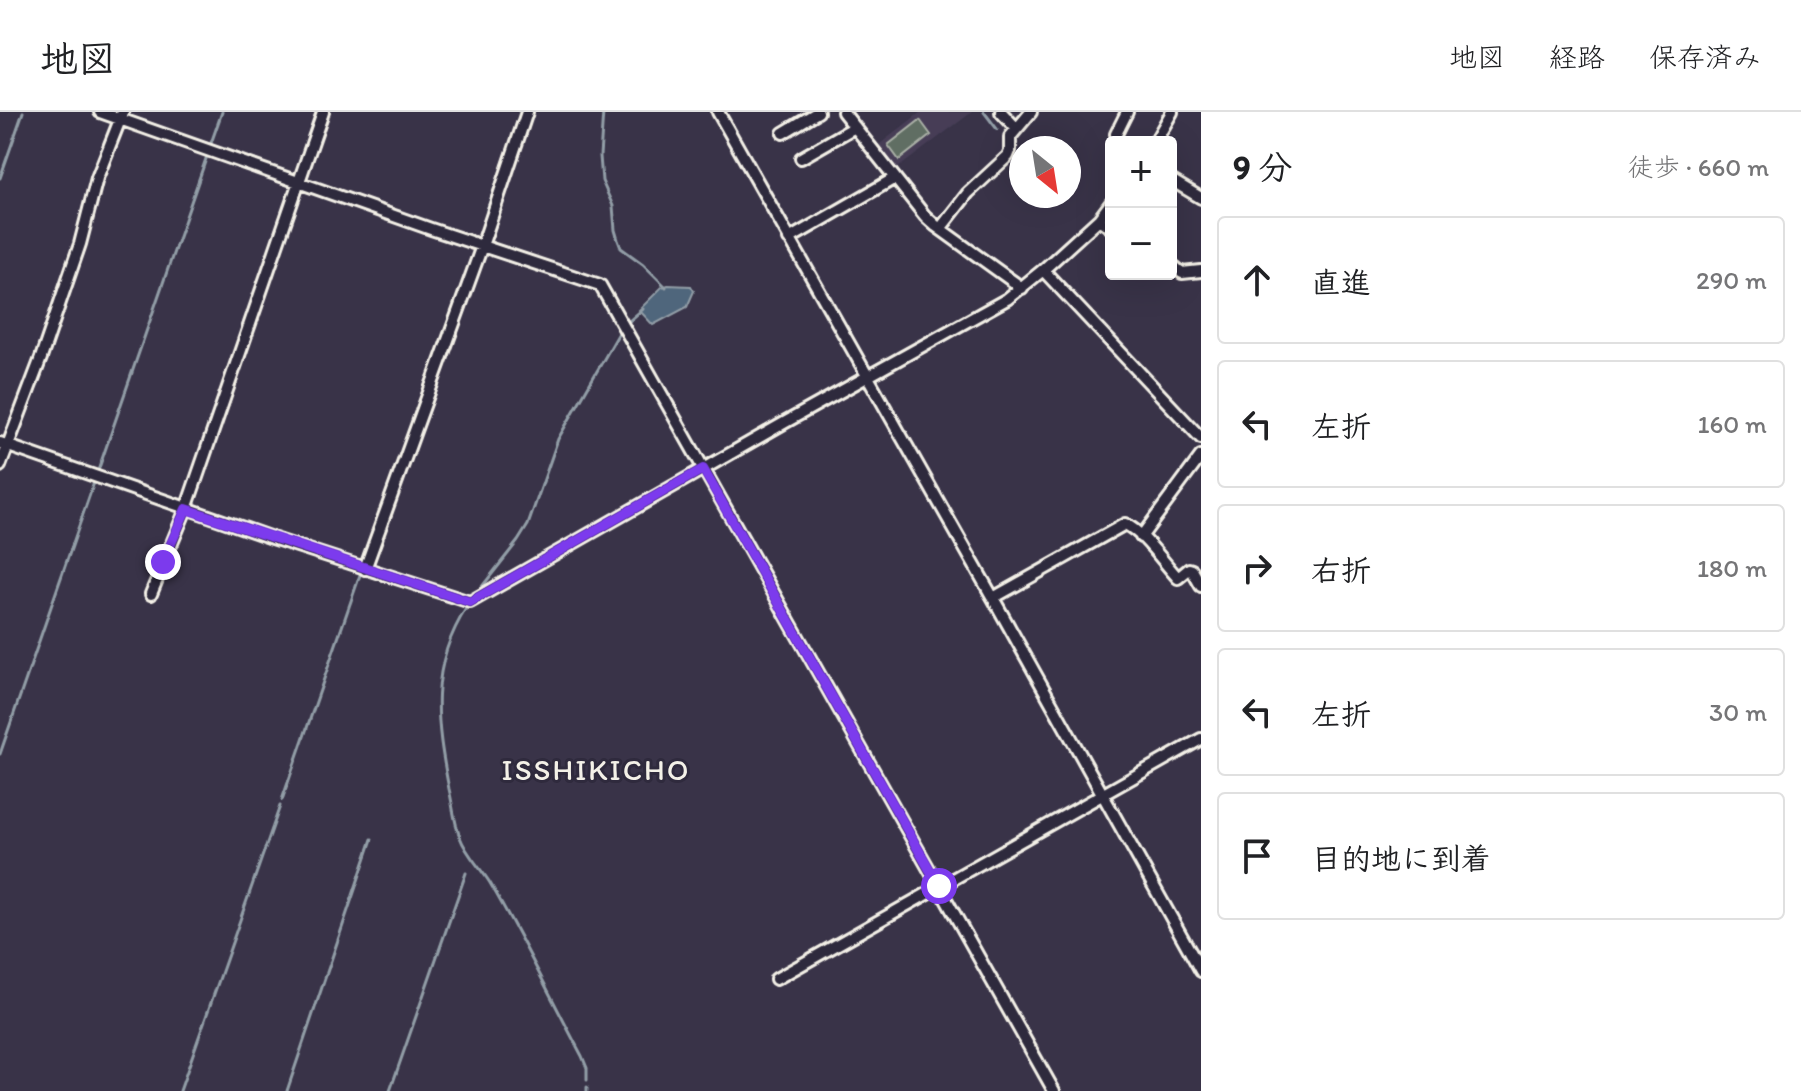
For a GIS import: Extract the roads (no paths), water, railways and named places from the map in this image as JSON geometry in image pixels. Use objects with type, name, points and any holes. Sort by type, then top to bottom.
[{"type":"street","points":[[100,112],[121,116],[482,246],[600,285],[1054,1091]]},
{"type":"street","points":[[151,594],[186,509],[323,112]]},
{"type":"street","points":[[365,569],[527,112]]},
{"type":"street","points":[[718,112],[1201,971]]},
{"type":"street","points":[[783,133],[818,112]]},
{"type":"street","points":[[843,112],[914,203],[940,229],[1022,288]]},
{"type":"street","points":[[1001,112],[1016,128]]},
{"type":"street","points":[[940,229],[968,193],[1008,156],[1010,137],[1031,112]]},
{"type":"street","points":[[1116,134],[1127,112]]},
{"type":"street","points":[[1158,136],[1172,112]]},
{"type":"street","points":[[0,466],[4,445],[41,358],[80,244],[97,178],[121,116]]},
{"type":"street","points":[[801,158],[855,127]]},
{"type":"street","points":[[789,239],[895,178]]},
{"type":"street","points":[[1177,184],[1201,198]]},
{"type":"street","points":[[4,445],[186,509],[470,602],[1022,288],[1107,208]]},
{"type":"street","points":[[1099,219],[1105,224]]},
{"type":"street","points":[[1177,269],[1182,273],[1201,271]]},
{"type":"street","points":[[1043,270],[1201,438]]},
{"type":"street","points":[[1141,537],[1201,456]]},
{"type":"street","points":[[993,598],[1125,524],[1178,578],[1192,570],[1201,586]]},
{"type":"street","points":[[776,979],[1201,739]]},
{"type":"water","points":[[691,286],[694,291],[687,307],[653,325],[639,310],[662,287]]},
{"type":"waterway","points":[[0,178],[23,112]]},
{"type":"waterway","points":[[210,146],[222,112]]},
{"type":"waterway","points":[[603,112],[602,181],[613,206],[618,240],[621,248],[666,287]]},
{"type":"waterway","points":[[984,112],[997,129]]},
{"type":"waterway","points":[[0,754],[208,153]]},
{"type":"waterway","points":[[487,210],[507,153]]},
{"type":"waterway","points":[[435,362],[475,249]]},
{"type":"waterway","points":[[870,370],[1008,292],[1008,284]]},
{"type":"waterway","points":[[628,322],[643,309]]},
{"type":"waterway","points":[[477,593],[528,525],[558,439],[620,331]]},
{"type":"waterway","points":[[832,391],[860,375]]},
{"type":"waterway","points":[[481,590],[603,520]]},
{"type":"waterway","points":[[282,800],[361,572]]},
{"type":"waterway","points":[[467,607],[446,651],[438,695],[444,764],[456,825],[466,849],[502,904],[582,1056],[587,1068],[587,1080]]},
{"type":"waterway","points":[[180,1091],[280,806]]},
{"type":"waterway","points":[[287,1091],[372,839]]},
{"type":"waterway","points":[[390,1091],[466,873]]},
{"type":"district","name":"ISSHIKICHO","points":[[596,770]]}]
